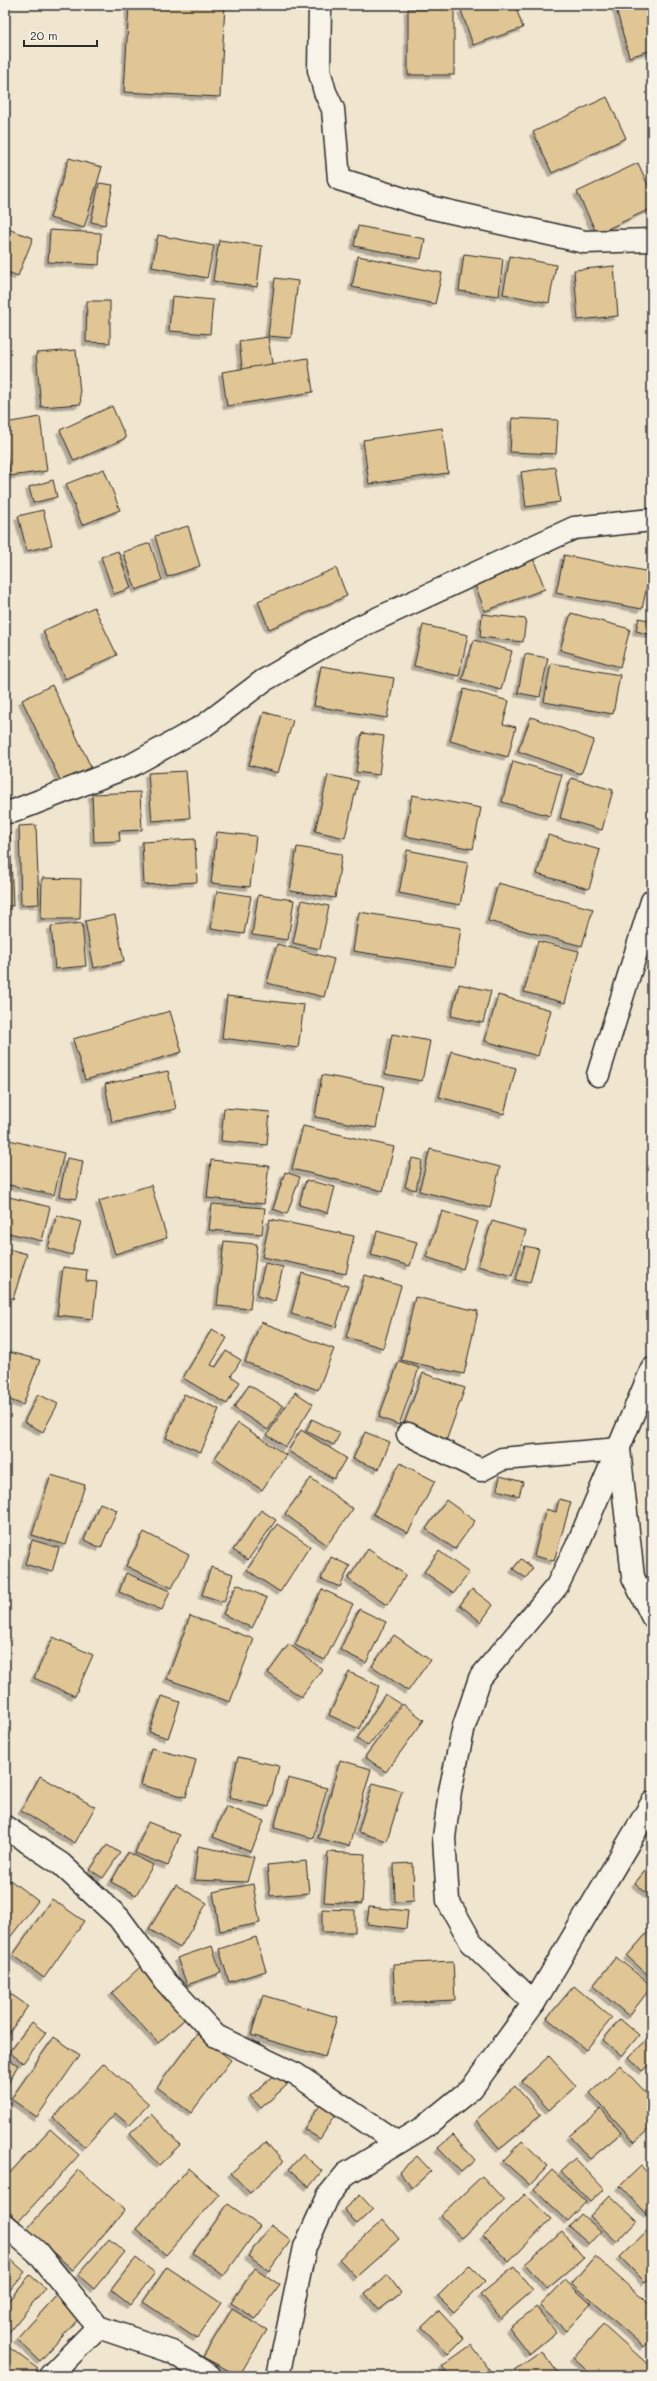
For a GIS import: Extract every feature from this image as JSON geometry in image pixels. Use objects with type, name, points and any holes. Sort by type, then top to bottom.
[{"type":"street","points":[[320,5],[319,70],[325,92],[333,109],[339,179],[429,207],[585,242],[652,240]]},
{"type":"street","points":[[5,812],[14,811],[132,765],[205,725],[263,681],[346,633],[574,528],[652,520]]},
{"type":"street","points":[[598,1075],[652,901]]},
{"type":"street","points":[[534,2003],[471,1942],[448,1901],[444,1838],[450,1791],[464,1726],[480,1678],[557,1586],[577,1546],[652,1369]]},
{"type":"street","points":[[408,1434],[481,1470],[502,1459],[619,1449]]},
{"type":"street","points":[[619,1449],[633,1577],[652,1616]]},
{"type":"street","points":[[278,2376],[305,2247],[328,2196],[346,2174],[396,2142],[424,2127],[472,2088],[534,2003],[652,1803]]},
{"type":"street","points":[[5,1827],[61,1864],[119,1918],[166,1982],[216,2036],[297,2075],[396,2142]]},
{"type":"street","points":[[5,2225],[37,2252],[98,2327],[172,2352],[210,2376]]},
{"type":"street","points":[[50,2376],[98,2327]]},
{"type":"building","points":[[129,5],[225,5],[220,97],[124,92]]},
{"type":"building","points":[[475,5],[515,5],[523,28],[473,45],[461,10]]},
{"type":"building","points":[[629,5],[652,5],[652,50],[629,57],[616,8]]},
{"type":"building","points":[[408,9],[454,9],[454,75],[408,75]]},
{"type":"building","points":[[607,97],[626,138],[552,173],[533,132]]},
{"type":"building","points":[[69,158],[102,167],[84,228],[50,218]]},
{"type":"building","points":[[638,163],[652,194],[652,208],[597,234],[577,192]]},
{"type":"building","points":[[99,183],[113,185],[105,225],[91,222]]},
{"type":"building","points":[[358,226],[425,239],[421,259],[354,246]]},
{"type":"building","points":[[5,228],[33,238],[18,276],[5,271]]},
{"type":"building","points":[[50,230],[101,233],[99,265],[48,262]]},
{"type":"building","points":[[158,235],[214,246],[207,278],[152,267]]},
{"type":"building","points":[[219,240],[262,246],[257,287],[213,281]]},
{"type":"building","points":[[464,254],[503,259],[499,296],[459,291]]},
{"type":"building","points":[[358,256],[442,273],[435,304],[352,287]]},
{"type":"building","points":[[510,256],[556,265],[549,303],[503,294]]},
{"type":"building","points":[[614,266],[618,316],[578,320],[574,270]]},
{"type":"building","points":[[275,278],[298,281],[291,338],[268,336]]},
{"type":"building","points":[[172,296],[213,300],[210,334],[169,331]]},
{"type":"building","points":[[87,301],[110,301],[110,343],[86,342]]},
{"type":"building","points":[[268,337],[273,370],[243,375],[239,341]]},
{"type":"building","points":[[76,350],[81,404],[41,407],[36,353]]},
{"type":"building","points":[[308,358],[313,392],[227,406],[222,372]]},
{"type":"building","points":[[112,406],[126,438],[74,461],[60,430]]},
{"type":"building","points":[[40,417],[47,471],[10,476],[5,440],[5,423]]},
{"type":"building","points":[[512,418],[558,420],[556,454],[510,452]]},
{"type":"building","points":[[442,428],[448,473],[369,484],[363,440]]},
{"type":"building","points":[[555,467],[560,502],[526,507],[521,472]]},
{"type":"building","points":[[104,469],[120,510],[82,525],[66,484]]},
{"type":"building","points":[[53,480],[57,497],[33,503],[29,487]]},
{"type":"building","points":[[43,510],[52,545],[27,551],[18,516]]},
{"type":"building","points":[[188,526],[200,566],[167,577],[155,536]]},
{"type":"building","points":[[150,543],[162,580],[136,590],[123,552]]},
{"type":"building","points":[[118,551],[131,588],[114,594],[101,557]]},
{"type":"building","points":[[564,555],[650,572],[642,609],[556,593]]},
{"type":"building","points":[[533,558],[545,589],[485,611],[473,580]]},
{"type":"building","points":[[336,568],[347,596],[269,629],[258,601]]},
{"type":"building","points":[[94,607],[117,655],[65,679],[43,631]]},
{"type":"building","points":[[571,613],[630,629],[620,667],[560,650]]},
{"type":"building","points":[[482,614],[526,619],[523,642],[480,637]]},
{"type":"building","points":[[639,618],[652,621],[652,635],[636,631]]},
{"type":"building","points":[[423,625],[468,635],[459,676],[414,666]]},
{"type":"building","points":[[474,640],[512,651],[501,690],[462,679]]},
{"type":"building","points":[[525,654],[548,658],[540,697],[518,693]]},
{"type":"building","points":[[551,663],[620,675],[613,714],[544,702]]},
{"type":"building","points":[[321,666],[394,678],[387,718],[314,706]]},
{"type":"building","points":[[52,685],[91,767],[61,782],[22,700]]},
{"type":"building","points":[[464,689],[509,701],[503,724],[516,727],[508,757],[450,741]]},
{"type":"building","points":[[264,712],[293,720],[278,773],[249,765]]},
{"type":"building","points":[[531,717],[594,740],[581,774],[518,751]]},
{"type":"building","points":[[362,733],[384,736],[379,775],[356,772]]},
{"type":"building","points":[[513,761],[562,775],[550,816],[502,802]]},
{"type":"building","points":[[186,771],[190,818],[152,821],[148,773]]},
{"type":"building","points":[[328,775],[358,781],[345,838],[315,831]]},
{"type":"building","points":[[571,778],[613,790],[602,830],[560,818]]},
{"type":"building","points":[[140,792],[142,830],[119,831],[120,841],[94,842],[92,794]]},
{"type":"building","points":[[412,795],[481,808],[473,849],[405,836]]},
{"type":"building","points":[[36,825],[39,904],[21,905],[19,826]]},
{"type":"building","points":[[217,832],[256,836],[250,887],[211,883]]},
{"type":"building","points":[[10,833],[13,906],[5,906],[5,834]]},
{"type":"building","points":[[548,835],[600,850],[589,889],[537,874]]},
{"type":"building","points":[[195,839],[197,882],[144,885],[142,842]]},
{"type":"building","points":[[297,847],[342,854],[335,898],[290,891]]},
{"type":"building","points":[[407,850],[468,862],[460,905],[399,893]]},
{"type":"building","points":[[42,878],[81,879],[80,919],[41,919]]},
{"type":"building","points":[[498,883],[593,909],[582,946],[488,921]]},
{"type":"building","points":[[217,891],[251,896],[244,934],[211,929]]},
{"type":"building","points":[[258,895],[294,900],[288,940],[252,935]]},
{"type":"building","points":[[302,900],[329,906],[320,949],[293,943]]},
{"type":"building","points":[[359,912],[461,928],[455,967],[353,951]]},
{"type":"building","points":[[115,915],[124,961],[94,968],[85,921]]},
{"type":"building","points":[[82,923],[86,966],[55,969],[51,926]]},
{"type":"building","points":[[538,941],[579,951],[565,1003],[524,992]]},
{"type":"building","points":[[277,944],[334,959],[324,997],[267,983]]},
{"type":"building","points":[[459,984],[491,991],[483,1023],[451,1016]]},
{"type":"building","points":[[498,995],[551,1010],[538,1056],[485,1041]]},
{"type":"building","points":[[227,996],[304,1005],[298,1048],[222,1038]]},
{"type":"building","points":[[170,1011],[182,1052],[85,1080],[73,1039]]},
{"type":"building","points":[[392,1034],[430,1041],[422,1081],[385,1074]]},
{"type":"building","points":[[451,1051],[516,1068],[504,1114],[439,1097]]},
{"type":"building","points":[[168,1071],[176,1109],[112,1122],[105,1084]]},
{"type":"building","points":[[322,1075],[384,1086],[376,1128],[315,1117]]},
{"type":"building","points":[[224,1108],[270,1112],[267,1145],[221,1141]]},
{"type":"building","points":[[303,1126],[394,1147],[383,1191],[292,1169]]},
{"type":"building","points":[[5,1139],[64,1153],[54,1195],[5,1184]]},
{"type":"building","points":[[430,1149],[500,1167],[490,1208],[419,1191]]},
{"type":"building","points":[[67,1158],[83,1161],[76,1199],[59,1196]]},
{"type":"building","points":[[412,1158],[422,1160],[416,1190],[405,1187]]},
{"type":"building","points":[[211,1160],[269,1166],[264,1204],[207,1198]]},
{"type":"building","points":[[285,1172],[300,1177],[287,1214],[273,1209]]},
{"type":"building","points":[[306,1180],[335,1187],[328,1213],[299,1205]]},
{"type":"building","points":[[151,1185],[167,1238],[115,1254],[99,1201]]},
{"type":"building","points":[[5,1196],[50,1207],[42,1241],[5,1232]]},
{"type":"building","points":[[212,1204],[265,1208],[262,1234],[209,1230]]},
{"type":"building","points":[[442,1211],[478,1222],[463,1269],[426,1257]]},
{"type":"building","points":[[57,1215],[81,1222],[72,1255],[48,1248]]},
{"type":"building","points":[[270,1219],[354,1236],[346,1274],[262,1257]]},
{"type":"building","points":[[492,1221],[526,1231],[512,1276],[478,1266]]},
{"type":"building","points":[[377,1231],[417,1242],[410,1266],[371,1255]]},
{"type":"building","points":[[224,1241],[257,1244],[250,1309],[217,1306]]},
{"type":"building","points":[[525,1246],[539,1249],[530,1283],[516,1280]]},
{"type":"building","points":[[5,1248],[27,1254],[13,1299],[5,1296]]},
{"type":"building","points":[[265,1263],[283,1267],[275,1301],[257,1296]]},
{"type":"building","points":[[63,1267],[87,1270],[86,1281],[97,1282],[93,1319],[57,1315]]},
{"type":"building","points":[[302,1273],[348,1286],[336,1327],[291,1314]]},
{"type":"building","points":[[365,1275],[401,1286],[383,1348],[346,1337]]},
{"type":"building","points":[[415,1297],[478,1311],[464,1374],[401,1360]]},
{"type":"building","points":[[261,1322],[334,1349],[318,1390],[245,1362]]},
{"type":"building","points":[[212,1329],[227,1338],[211,1365],[216,1367],[226,1351],[241,1360],[231,1376],[240,1382],[227,1404],[183,1378]]},
{"type":"building","points":[[5,1351],[40,1360],[23,1405],[5,1398]]},
{"type":"building","points":[[399,1361],[419,1368],[399,1425],[379,1417]]},
{"type":"building","points":[[423,1373],[465,1388],[445,1444],[402,1429]]},
{"type":"building","points":[[249,1385],[283,1406],[268,1430],[234,1408]]},
{"type":"building","points":[[295,1392],[313,1404],[286,1447],[267,1435]]},
{"type":"building","points":[[38,1394],[58,1404],[43,1432],[24,1422]]},
{"type":"building","points":[[184,1394],[219,1409],[201,1452],[166,1438]]},
{"type":"building","points":[[312,1419],[340,1433],[334,1445],[306,1431]]},
{"type":"building","points":[[238,1423],[286,1455],[262,1490],[215,1458]]},
{"type":"building","points":[[301,1430],[346,1458],[334,1479],[288,1451]]},
{"type":"building","points":[[365,1432],[390,1442],[379,1469],[353,1459]]},
{"type":"building","points":[[400,1463],[435,1481],[408,1533],[373,1514]]},
{"type":"building","points":[[51,1475],[85,1485],[66,1545],[32,1535]]},
{"type":"building","points":[[500,1476],[523,1482],[519,1496],[497,1490]]},
{"type":"building","points":[[311,1478],[353,1509],[327,1545],[285,1514]]},
{"type":"building","points":[[559,1499],[571,1502],[554,1561],[534,1556],[546,1509],[556,1512]]},
{"type":"building","points":[[446,1500],[475,1521],[455,1549],[426,1529]]},
{"type":"building","points":[[100,1503],[117,1510],[101,1548],[84,1540]]},
{"type":"building","points":[[261,1510],[276,1520],[248,1560],[233,1550]]},
{"type":"building","points":[[277,1524],[310,1546],[280,1592],[247,1570]]},
{"type":"building","points":[[144,1532],[189,1555],[172,1588],[126,1566]]},
{"type":"building","points":[[32,1540],[59,1548],[52,1572],[25,1564]]},
{"type":"building","points":[[368,1549],[406,1575],[387,1605],[348,1579]]},
{"type":"building","points":[[439,1551],[469,1573],[454,1593],[424,1572]]},
{"type":"building","points":[[331,1557],[350,1566],[340,1587],[321,1579]]},
{"type":"building","points":[[521,1559],[533,1568],[526,1578],[513,1569]]},
{"type":"building","points":[[211,1567],[233,1574],[224,1602],[202,1595]]},
{"type":"building","points":[[126,1573],[170,1591],[162,1610],[119,1592]]},
{"type":"building","points":[[237,1584],[267,1598],[252,1628],[223,1614]]},
{"type":"building","points":[[322,1589],[353,1604],[325,1660],[295,1645]]},
{"type":"building","points":[[472,1589],[493,1605],[481,1622],[460,1605]]},
{"type":"building","points":[[359,1609],[386,1622],[366,1663],[340,1650]]},
{"type":"building","points":[[190,1616],[254,1639],[230,1702],[167,1679]]},
{"type":"building","points":[[394,1635],[430,1660],[408,1691],[372,1666]]},
{"type":"building","points":[[53,1637],[93,1655],[75,1696],[34,1678]]},
{"type":"building","points":[[289,1644],[322,1669],[301,1697],[268,1673]]},
{"type":"building","points":[[349,1672],[379,1686],[359,1729],[329,1715]]},
{"type":"building","points":[[385,1694],[401,1704],[368,1746],[357,1739]]},
{"type":"building","points":[[162,1696],[180,1702],[168,1738],[149,1732]]},
{"type":"building","points":[[403,1704],[424,1720],[386,1772],[365,1757]]},
{"type":"building","points":[[151,1748],[196,1760],[186,1797],[141,1785]]},
{"type":"building","points":[[238,1757],[279,1766],[269,1807],[229,1798]]},
{"type":"building","points":[[340,1760],[371,1769],[349,1846],[318,1838]]},
{"type":"building","points":[[40,1776],[95,1807],[75,1843],[21,1811]]},
{"type":"building","points":[[288,1778],[327,1788],[313,1838],[274,1828]]},
{"type":"building","points":[[373,1783],[402,1791],[387,1841],[358,1832]]},
{"type":"building","points":[[226,1806],[264,1821],[251,1852],[213,1837]]},
{"type":"building","points":[[148,1822],[180,1835],[168,1866],[135,1853]]},
{"type":"building","points":[[107,1845],[120,1853],[103,1878],[90,1870]]},
{"type":"building","points":[[198,1846],[254,1857],[247,1882],[194,1880]]},
{"type":"building","points":[[128,1852],[153,1865],[136,1895],[111,1882]]},
{"type":"building","points":[[328,1852],[365,1854],[362,1904],[324,1902]]},
{"type":"building","points":[[306,1861],[309,1893],[270,1896],[267,1865]]},
{"type":"building","points":[[413,1863],[414,1901],[395,1902],[394,1864]]},
{"type":"building","points":[[651,1864],[652,1865],[652,1898],[635,1883]]},
{"type":"building","points":[[10,1880],[38,1901],[5,1944],[5,1886]]},
{"type":"building","points":[[253,1884],[260,1923],[220,1931],[213,1892]]},
{"type":"building","points":[[176,1885],[207,1903],[180,1948],[149,1929]]},
{"type":"building","points":[[52,1899],[84,1921],[44,1978],[13,1955]]},
{"type":"building","points":[[369,1907],[408,1911],[406,1929],[367,1924]]},
{"type":"building","points":[[322,1909],[355,1910],[355,1932],[322,1932]]},
{"type":"building","points":[[649,1931],[652,1934],[652,1973],[649,1976],[627,1956]]},
{"type":"building","points":[[256,1937],[266,1971],[229,1982],[219,1949]]},
{"type":"building","points":[[212,1946],[221,1973],[187,1985],[177,1958]]},
{"type":"building","points":[[616,1957],[652,1986],[629,2016],[593,1986]]},
{"type":"building","points":[[453,1961],[455,2000],[395,2003],[393,1964]]},
{"type":"building","points":[[140,1967],[187,2017],[158,2043],[112,1993]]},
{"type":"building","points":[[574,1986],[612,2018],[586,2050],[547,2018]]},
{"type":"building","points":[[5,1990],[28,2006],[5,2039]]},
{"type":"building","points":[[263,1995],[337,2017],[325,2057],[251,2035]]},
{"type":"building","points":[[620,2019],[639,2035],[622,2056],[603,2040]]},
{"type":"building","points":[[32,2022],[46,2033],[23,2063],[9,2052]]},
{"type":"building","points":[[197,2034],[231,2060],[191,2113],[157,2087]]},
{"type":"building","points":[[652,2035],[652,2062],[642,2071],[629,2057]]},
{"type":"building","points":[[54,2037],[80,2055],[37,2117],[11,2099]]},
{"type":"building","points":[[549,2056],[576,2086],[549,2110],[522,2081]]},
{"type":"building","points":[[5,2058],[18,2065],[5,2089]]},
{"type":"building","points":[[104,2063],[149,2104],[129,2125],[115,2113],[85,2147],[53,2118]]},
{"type":"building","points":[[620,2065],[652,2099],[652,2126],[635,2142],[590,2093]]},
{"type":"building","points":[[276,2074],[287,2085],[261,2108],[250,2096]]},
{"type":"building","points":[[515,2086],[541,2115],[500,2149],[476,2120]]},
{"type":"building","points":[[320,2104],[336,2114],[320,2139],[304,2129]]},
{"type":"building","points":[[601,2109],[621,2133],[590,2159],[569,2136]]},
{"type":"building","points":[[151,2114],[180,2145],[159,2165],[130,2134]]},
{"type":"building","points":[[50,2129],[79,2155],[19,2221],[5,2208],[5,2175],[7,2176]]},
{"type":"building","points":[[453,2135],[475,2160],[461,2172],[438,2148]]},
{"type":"building","points":[[522,2141],[548,2166],[530,2185],[503,2161]]},
{"type":"building","points":[[266,2142],[283,2162],[250,2193],[231,2173]]},
{"type":"building","points":[[303,2154],[322,2171],[309,2187],[289,2169]]},
{"type":"building","points":[[417,2156],[431,2171],[412,2188],[399,2172]]},
{"type":"building","points":[[575,2158],[604,2189],[590,2202],[561,2171]]},
{"type":"building","points":[[641,2166],[652,2177],[652,2211],[648,2215],[620,2186]]},
{"type":"building","points":[[189,2168],[219,2195],[166,2255],[136,2229]]},
{"type":"building","points":[[79,2170],[125,2210],[73,2270],[27,2229]]},
{"type":"building","points":[[552,2170],[586,2202],[568,2221],[534,2189]]},
{"type":"building","points":[[482,2176],[504,2200],[462,2238],[441,2215]]},
{"type":"building","points":[[525,2194],[551,2219],[509,2262],[483,2236]]},
{"type":"building","points":[[360,2195],[373,2209],[357,2224],[344,2209]]},
{"type":"building","points":[[610,2195],[637,2221],[617,2242],[590,2216]]},
{"type":"building","points":[[228,2204],[260,2226],[224,2276],[193,2253]]},
{"type":"building","points":[[581,2214],[601,2231],[589,2244],[569,2227]]},
{"type":"building","points":[[383,2220],[399,2239],[356,2277],[339,2259]]},
{"type":"building","points":[[271,2225],[291,2240],[269,2271],[248,2256]]},
{"type":"building","points":[[652,2226],[652,2275],[645,2282],[620,2257]]},
{"type":"building","points":[[562,2232],[584,2258],[547,2289],[525,2264]]},
{"type":"building","points":[[109,2239],[125,2252],[94,2289],[78,2275]]},
{"type":"building","points":[[595,2256],[652,2307],[652,2338],[644,2347],[572,2283]]},
{"type":"building","points":[[9,2258],[25,2272],[5,2296],[5,2263]]},
{"type":"building","points":[[136,2258],[155,2273],[130,2305],[111,2290]]},
{"type":"building","points":[[469,2265],[485,2281],[454,2312],[438,2296]]},
{"type":"building","points":[[167,2267],[221,2303],[197,2338],[143,2302]]},
{"type":"building","points":[[514,2267],[533,2290],[501,2318],[481,2294]]},
{"type":"building","points":[[255,2268],[280,2285],[256,2319],[231,2303]]},
{"type":"building","points":[[30,2275],[45,2288],[5,2337],[5,2305]]},
{"type":"building","points":[[388,2275],[401,2293],[379,2310],[365,2293]]},
{"type":"building","points":[[565,2280],[591,2304],[566,2331],[540,2306]]},
{"type":"building","points":[[58,2294],[82,2315],[40,2361],[17,2339]]},
{"type":"building","points":[[536,2307],[556,2332],[529,2354],[509,2328]]},
{"type":"building","points":[[232,2309],[267,2330],[239,2376],[203,2357]]},
{"type":"building","points":[[439,2311],[464,2338],[448,2354],[422,2327]]},
{"type":"building","points":[[603,2324],[652,2368],[652,2376],[593,2376],[573,2358]]},
{"type":"building","points":[[471,2345],[494,2376],[450,2376],[442,2366]]},
{"type":"building","points":[[10,2348],[38,2369],[33,2376],[5,2376],[5,2354]]},
{"type":"building","points":[[542,2351],[560,2376],[519,2376],[515,2370]]}]
